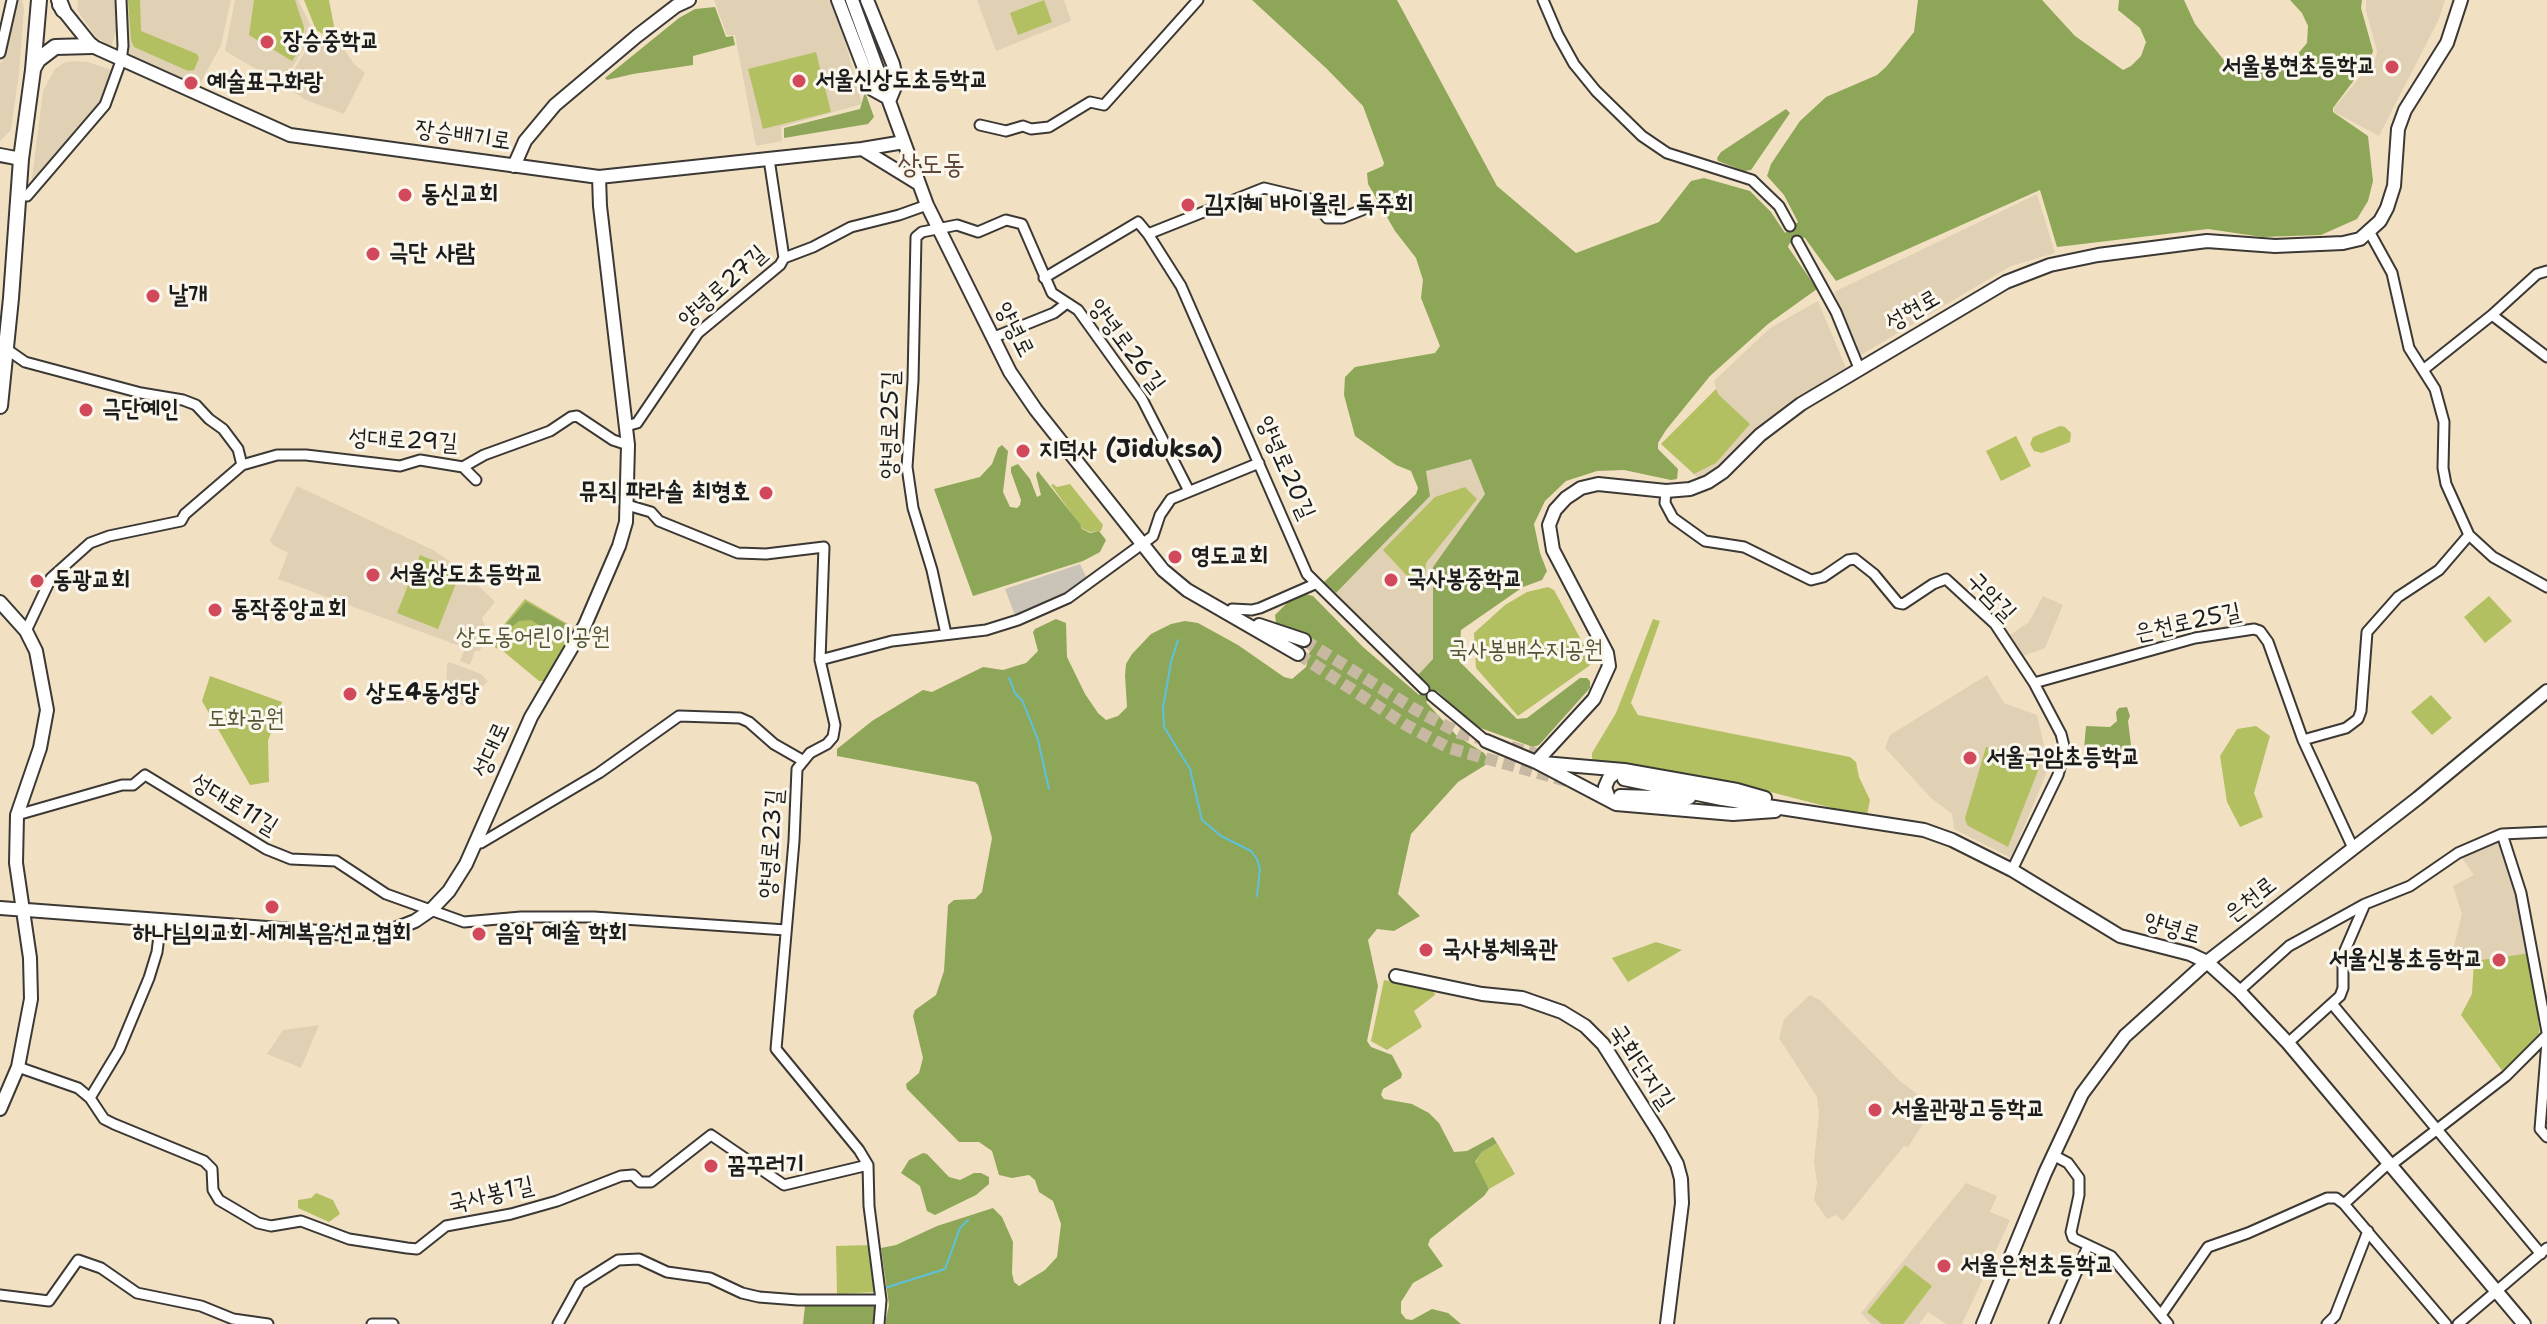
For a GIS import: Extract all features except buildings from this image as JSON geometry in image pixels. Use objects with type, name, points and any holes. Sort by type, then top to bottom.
[{"type":"main road","points":[[0,406],[6,296],[20,195],[21,159],[39,0]]},
{"type":"main road","points":[[514,166],[525,141],[555,105],[637,36],[676,6],[689,0]]},
{"type":"main road","points":[[838,0],[872,89],[890,99],[897,82],[893,64],[867,0]]},
{"type":"main road","name":"양녕로","points":[[852,0],[927,205],[1010,372],[1141,545],[1182,587],[1298,654]]},
{"type":"main road","points":[[2373,237],[2394,186],[2398,129],[2405,110],[2447,43],[2461,0]]},
{"type":"main road","name":"장승배기로","points":[[59,3],[92,46],[290,135],[599,177],[904,142]]},
{"type":"main road","points":[[33,70],[38,60],[55,47],[92,46]]},
{"type":"main road","points":[[862,149],[919,184]]},
{"type":"main road","points":[[0,155],[21,159]]},
{"type":"main road","name":"성대로","points":[[0,908],[360,935],[387,932],[415,921],[449,891],[476,841],[531,717],[594,605],[619,546],[627,505],[628,445],[599,177]]},
{"type":"main road","name":"성현로","points":[[1536,762],[1594,699],[1609,666],[1607,653],[1553,550],[1549,525],[1555,510],[1581,488],[1598,484],[1666,491],[1690,489],[1708,482],[1723,472],[1760,435],[1801,404],[2006,282],[2050,265],[2098,255],[2207,241],[2275,246],[2343,243],[2373,237]]},
{"type":"main road","points":[[0,602],[26,631],[36,651],[47,710],[40,748],[17,815],[16,863],[30,958],[31,999],[18,1067],[0,1109]]},
{"type":"main road","name":"양녕로","points":[[1231,613],[1304,640]]},
{"type":"main road","name":"은천로","points":[[1983,1324],[2053,1155],[2082,1094],[2125,1036],[2207,962],[2547,691]]},
{"type":"main road","points":[[1486,741],[1618,800]]},
{"type":"main road","points":[[1536,762],[1737,790],[1803,809]]},
{"type":"main road","points":[[1621,775],[1609,778],[1605,787],[1609,799],[1733,814],[1803,809]]},
{"type":"main road","name":"양녕로","points":[[1621,775],[1722,799],[1803,809],[1924,830],[1952,840],[2012,870],[2120,936],[2190,954],[2207,962],[2288,1043],[2524,1324]]},
{"type":"main road","name":"양녕로","points":[[1618,800],[1722,799]]},
{"type":"main road","name":"국회단지길","points":[[1396,976],[1482,994],[1522,998],[1562,1012],[1585,1026],[1603,1044],[1660,1134],[1677,1164],[1681,1179],[1682,1203],[1667,1324]]},
{"type":"street","points":[[0,53],[12,0]]},
{"type":"street","points":[[20,195],[27,196],[105,105],[121,61],[121,0]]},
{"type":"street","points":[[980,125],[1006,131],[1023,126],[1031,129],[1049,127],[1090,102],[1104,105],[1198,0]]},
{"type":"street","points":[[1543,0],[1574,64],[1596,91],[1642,136],[1667,153],[1752,180],[1779,206],[1790,226]]},
{"type":"street","points":[[769,159],[784,258]]},
{"type":"street","points":[[1044,278],[1138,222],[1148,234],[1264,188],[1314,200],[1327,218],[1342,218],[1362,210]]},
{"type":"street","name":"양녕로27길","points":[[626,426],[637,423],[698,333],[780,265],[784,258],[851,227],[927,205]]},
{"type":"street","name":"양녕로26길","points":[[939,227],[957,225],[978,232],[1006,220],[1022,224],[1052,293],[1078,310],[1142,399],[1189,491]]},
{"type":"street","name":"양녕로25길","points":[[939,227],[916,237],[913,381],[907,467],[913,508],[932,570],[946,634]]},
{"type":"street","name":"양녕로20길","points":[[1148,234],[1181,286],[1307,574],[1424,689]]},
{"type":"street","points":[[2373,237],[2392,273],[2409,348],[2435,389],[2444,422],[2443,468],[2446,484],[2469,535],[2493,557],[2547,587]]},
{"type":"street","points":[[1797,241],[1836,312],[1859,368]]},
{"type":"street","points":[[2423,370],[2537,274],[2547,271]]},
{"type":"street","points":[[992,338],[1054,313],[1067,303]]},
{"type":"street","points":[[2492,315],[2547,357]]},
{"type":"street","points":[[5,348],[25,362],[196,405],[223,429],[238,449],[242,465]]},
{"type":"street","name":"성대로29길","points":[[26,631],[51,578],[90,543],[181,521],[185,514],[242,465],[277,455],[306,455],[400,466],[420,460],[463,467],[484,455],[550,431],[577,416],[613,440],[628,445]]},
{"type":"street","points":[[820,660],[892,641],[986,630],[1068,598],[1153,536],[1160,515],[1171,499],[1259,463]]},
{"type":"street","points":[[463,467],[476,480]]},
{"type":"street","name":"구암길","points":[[1666,491],[1665,503],[1673,518],[1705,541],[1744,547],[1811,580],[1823,577],[1848,560],[1855,559],[1874,574],[1898,603],[1903,604],[1946,579],[1995,624],[2034,683],[2062,738],[2065,754],[2012,870]]},
{"type":"street","name":"양녕로23길","points":[[627,505],[651,512],[659,521],[738,553],[766,554],[824,547],[820,660],[835,725],[833,737],[827,744],[802,760],[797,769],[776,1049],[868,1165]]},
{"type":"street","points":[[2303,740],[2346,728],[2358,719],[2367,632],[2398,597],[2439,570],[2469,535]]},
{"type":"street","points":[[1231,613],[1260,608],[1315,584]]},
{"type":"street","name":"은천로25길","points":[[2034,683],[2195,638],[2254,629],[2260,631],[2266,638],[2303,740],[2353,848]]},
{"type":"street","points":[[1432,696],[1486,741]]},
{"type":"street","points":[[476,841],[481,843],[599,773],[679,716],[740,718],[774,744],[802,760]]},
{"type":"street","name":"성대로11길","points":[[17,815],[122,785],[133,785],[145,775],[266,849],[291,859],[336,861],[386,894],[464,922],[521,917],[594,917],[786,930]]},
{"type":"street","points":[[2239,991],[2289,946],[2365,904],[2410,886],[2458,853],[2502,834],[2547,832]]},
{"type":"street","points":[[2344,1204],[2390,1164],[2506,1076],[2547,1034],[2521,893],[2502,834]]},
{"type":"street","points":[[2288,1043],[2333,1005],[2343,988],[2343,955],[2365,904]]},
{"type":"street","points":[[90,1098],[119,1050],[149,978],[157,952],[161,920]]},
{"type":"street","points":[[2333,1005],[2437,1130],[2544,1251],[2458,1324]]},
{"type":"street","points":[[2547,1042],[2540,1129],[2547,1137]]},
{"type":"street","name":"국사봉1길","points":[[18,1067],[78,1088],[90,1098],[104,1119],[204,1161],[212,1169],[213,1190],[219,1200],[258,1223],[271,1226],[301,1221],[349,1239],[407,1248],[417,1249],[446,1226],[546,1205],[621,1176],[633,1175],[640,1182],[651,1182],[711,1135],[784,1185],[868,1165]]},
{"type":"street","points":[[2053,1155],[2068,1163],[2078,1175],[2079,1195],[2071,1232],[2076,1240],[2111,1256],[2168,1324]]},
{"type":"street","points":[[868,1165],[869,1206],[881,1300],[879,1324]]},
{"type":"street","points":[[2161,1315],[2208,1247],[2327,1198],[2336,1198],[2368,1231],[2446,1324]]},
{"type":"street","points":[[2332,1322],[2368,1231]]},
{"type":"street","points":[[2054,1324],[2088,1246]]},
{"type":"street","points":[[558,1324],[580,1284],[618,1260],[639,1259],[667,1272],[710,1278],[742,1293],[759,1297],[881,1300]]},
{"type":"street","points":[[0,1295],[49,1301],[78,1260],[101,1268],[137,1293],[201,1306],[233,1321],[268,1324]]},
{"type":"street","points":[[372,1324],[393,1324]]},
{"type":"shaded area","points":[[15,0],[22,0],[24,9],[19,73],[11,130],[0,141],[0,64],[5,56]]},
{"type":"shaded area","points":[[78,0],[117,0],[116,32],[111,47],[95,36],[77,10]]},
{"type":"shaded area","points":[[126,0],[231,0],[221,45],[199,86],[128,54]]},
{"type":"shaded area","name":"장승중학교","points":[[235,0],[298,0],[314,32],[282,84],[225,51]]},
{"type":"shaded area","name":"서울신상도초등학교","points":[[714,0],[834,0],[862,104],[781,127],[782,141],[756,146],[735,35],[727,35]]},
{"type":"shaded area","points":[[977,0],[1064,0],[1071,21],[996,51]]},
{"type":"shaded area","name":"서울봉현초등학교","points":[[2366,0],[2445,0],[2439,19],[2379,136],[2334,112],[2334,108],[2375,59],[2377,51]]},
{"type":"shaded area","points":[[316,34],[343,48],[365,73],[344,114],[306,100],[284,86]]},
{"type":"shaded area","points":[[75,61],[114,71],[103,104],[31,186],[43,91],[55,69],[65,62]]},
{"type":"shaded area","points":[[2037,194],[2055,253],[2011,266],[1861,355],[1834,292]]},
{"type":"shaded area","points":[[1818,301],[1846,368],[1792,400],[1758,426],[1720,469],[1698,478],[1661,444],[1716,389],[1714,381],[1770,328]]},
{"type":"shaded area","name":"국사봉중학교","points":[[1471,459],[1485,494],[1433,567],[1433,659],[1418,675],[1336,593],[1430,496],[1425,471]]},
{"type":"shaded area","name":"서울상도초등학교","points":[[297,486],[433,550],[464,571],[495,602],[482,618],[489,639],[479,651],[475,651],[470,665],[460,661],[465,648],[278,579],[288,553],[270,540]]},
{"type":"shaded area","points":[[1080,564],[1088,581],[1067,595],[1016,618],[1005,589]]},
{"type":"shaded area","points":[[2043,596],[2063,605],[2045,648],[2023,656],[2010,635],[2029,622]]},
{"type":"shaded area","points":[[449,662],[481,674],[488,681],[463,706],[446,692]]},
{"type":"shaded area","name":"서울구암초등학교","points":[[1987,675],[2004,703],[2037,715],[2049,767],[2011,858],[1954,829],[1952,814],[1931,798],[1885,748],[1890,735]]},
{"type":"shaded area","name":"서울신봉초등학교","points":[[2502,834],[2521,893],[2531,953],[2461,1015],[2472,994],[2474,968],[2453,950],[2462,914],[2453,886],[2474,875],[2458,853]]},
{"type":"shaded area","name":"서울관광고등학교","points":[[1810,995],[1821,1001],[1900,1081],[1934,1107],[1908,1147],[1904,1146],[1843,1221],[1836,1215],[1827,1219],[1814,1200],[1817,1183],[1814,1162],[1819,1113],[1817,1097],[1779,1038],[1784,1019]]},
{"type":"shaded area","points":[[319,1025],[301,1068],[267,1054],[283,1030]]},
{"type":"shaded area","name":"서울은천초등학교","points":[[1966,1183],[1997,1196],[1990,1212],[2010,1220],[1962,1324],[1946,1324],[1928,1312],[1919,1324],[1871,1324],[1861,1313]]},
{"type":"green space","points":[[128,0],[140,0],[141,31],[197,54],[199,58],[194,70],[188,71],[134,47]]},
{"type":"green space","points":[[254,0],[295,0],[304,27],[303,45],[292,61],[249,35]]},
{"type":"green space","points":[[304,0],[329,0],[337,42],[316,30]]},
{"type":"green space","points":[[1044,0],[1052,22],[1018,35],[1010,13]]},
{"type":"green space","points":[[1252,0],[1397,0],[1497,186],[1576,253],[1659,222],[1691,181],[1704,178],[1750,191],[1771,212],[1785,233],[1798,222],[1784,195],[1767,176],[1771,164],[1800,121],[1826,97],[1877,75],[1886,67],[1914,32],[1918,0],[2042,0],[2075,36],[2123,70],[2141,56],[2146,42],[2140,28],[2118,10],[2119,0],[2184,0],[2195,24],[2223,59],[2243,74],[2251,76],[2296,56],[2307,43],[2308,26],[2302,13],[2290,0],[2362,0],[2361,8],[2373,51],[2333,112],[2368,136],[2373,181],[2368,201],[2357,219],[2321,235],[2262,237],[2208,229],[2057,247],[2040,190],[1836,281],[1805,238],[1799,237],[1788,247],[1817,289],[1768,324],[1710,376],[1666,430],[1658,449],[1678,469],[1677,479],[1624,470],[1597,471],[1566,481],[1545,501],[1534,524],[1547,571],[1542,580],[1523,587],[1461,630],[1459,661],[1517,719],[1527,718],[1580,678],[1590,681],[1590,688],[1539,745],[1533,747],[1475,726],[1437,691],[1426,702],[1457,736],[1484,753],[1487,764],[1458,782],[1411,834],[1398,894],[1420,916],[1394,931],[1377,929],[1368,940],[1378,986],[1367,1041],[1371,1047],[1392,1055],[1402,1074],[1401,1078],[1383,1089],[1381,1095],[1384,1099],[1412,1104],[1429,1113],[1439,1123],[1454,1152],[1467,1151],[1493,1137],[1497,1143],[1482,1152],[1475,1162],[1489,1189],[1430,1239],[1428,1245],[1443,1266],[1413,1283],[1401,1302],[1401,1313],[1406,1319],[1412,1320],[1432,1309],[1448,1313],[1461,1324],[885,1324],[889,1305],[881,1248],[993,1208],[1002,1217],[1013,1242],[1012,1273],[1014,1282],[1019,1286],[1045,1270],[1057,1257],[1061,1224],[1053,1201],[1039,1192],[1035,1180],[1029,1175],[1012,1178],[999,1175],[992,1151],[979,1142],[959,1142],[907,1089],[906,1084],[919,1073],[923,1058],[913,1016],[915,1010],[936,995],[944,971],[948,905],[954,900],[975,899],[982,892],[992,838],[978,785],[837,756],[837,749],[872,721],[923,690],[932,692],[983,667],[1003,670],[1026,663],[1038,651],[1035,629],[1056,619],[1066,623],[1067,657],[1085,694],[1106,720],[1118,716],[1127,707],[1126,664],[1132,654],[1151,634],[1171,624],[1185,621],[1198,623],[1292,679],[1306,667],[1312,642],[1306,633],[1276,623],[1275,615],[1288,602],[1305,594],[1313,596],[1363,647],[1419,695],[1429,685],[1418,675],[1433,659],[1433,567],[1485,494],[1471,459],[1426,471],[1430,496],[1336,593],[1324,582],[1416,494],[1418,488],[1411,471],[1396,465],[1355,436],[1344,395],[1345,377],[1355,367],[1435,353],[1440,346],[1421,298],[1423,280],[1416,258],[1395,231],[1368,184],[1367,173],[1384,163],[1363,106]]},
{"type":"green space","points":[[715,7],[726,37],[733,36],[735,45],[693,56],[693,65],[605,78],[679,18],[695,9]]},
{"type":"green space","points":[[816,52],[831,112],[763,129],[748,69]]},
{"type":"green space","points":[[865,92],[874,117],[868,124],[784,138],[784,128],[860,109]]},
{"type":"green space","points":[[1786,109],[1790,113],[1751,170],[1744,171],[1718,161],[1721,152]]},
{"type":"green space","points":[[1716,389],[1750,424],[1716,463],[1694,474],[1661,444]]},
{"type":"green space","points":[[2060,426],[2071,433],[2070,442],[2042,453],[2034,451],[2030,444],[2033,437]]},
{"type":"green space","points":[[2016,436],[2031,466],[2001,481],[1986,451]]},
{"type":"green space","points":[[1002,445],[1008,451],[1003,492],[1010,507],[1017,508],[1021,500],[1011,472],[1011,467],[1018,464],[1030,479],[1037,497],[1041,495],[1036,475],[1038,471],[1082,529],[1090,533],[1099,531],[1106,540],[1100,552],[1083,561],[973,596],[934,489],[980,477],[992,464]]},
{"type":"green space","points":[[1053,484],[1057,487],[1070,484],[1103,525],[1101,531],[1083,529]]},
{"type":"green space","points":[[1465,487],[1477,499],[1426,563],[1424,594],[1383,550],[1435,497]]},
{"type":"green space","points":[[420,555],[461,571],[438,629],[397,613]]},
{"type":"green space","name":"국사봉배수지공원","points":[[1548,587],[1554,590],[1592,660],[1589,666],[1518,716],[1476,668],[1474,633],[1505,605],[1527,592]]},
{"type":"green space","points":[[2489,596],[2512,621],[2485,643],[2464,617]]},
{"type":"green space","name":"상도동어린이공원","points":[[525,599],[573,627],[567,645],[545,681],[539,681],[503,651],[488,644]]},
{"type":"green space","points":[[526,602],[569,626],[571,630],[567,637],[562,639],[531,620],[519,621],[503,634],[501,630]]},
{"type":"green space","points":[[1653,619],[1660,621],[1631,703],[1638,715],[1850,757],[1856,762],[1870,800],[1867,815],[1736,783],[1595,762],[1592,753],[1616,713]]},
{"type":"green space","name":"도화공원","points":[[210,676],[282,702],[268,741],[269,782],[250,785],[202,701]]},
{"type":"green space","points":[[2431,695],[2452,718],[2432,735],[2411,712]]},
{"type":"green space","points":[[2127,707],[2130,716],[2129,750],[2125,754],[2098,761],[2084,749],[2086,726],[2110,727],[2117,721],[2119,708]]},
{"type":"green space","points":[[2256,726],[2270,736],[2254,793],[2263,817],[2240,827],[2227,802],[2220,756],[2237,729]]},
{"type":"green space","points":[[1986,747],[2026,754],[2041,763],[2008,847],[1967,825],[1965,818]]},
{"type":"green space","points":[[1656,942],[1682,950],[1628,982],[1612,958]]},
{"type":"green space","points":[[2531,953],[2540,1037],[2506,1076],[2461,1015],[2472,994],[2474,961]]},
{"type":"green space","points":[[1384,980],[1433,989],[1435,995],[1414,1011],[1422,1027],[1387,1050],[1371,1041]]},
{"type":"green space","points":[[1497,1143],[1515,1174],[1489,1189],[1475,1163],[1482,1152]]},
{"type":"green space","points":[[923,1153],[949,1177],[960,1180],[981,1173],[989,1177],[989,1184],[976,1195],[935,1215],[927,1211],[920,1186],[901,1173],[909,1160]]},
{"type":"green space","points":[[316,1193],[333,1200],[340,1214],[329,1222],[298,1208],[298,1200],[311,1198]]},
{"type":"green space","points":[[870,1245],[875,1292],[837,1294],[836,1246]]},
{"type":"green space","points":[[1905,1265],[1932,1286],[1903,1324],[1882,1324],[1867,1312]]},
{"type":"green space","points":[[877,1305],[875,1324],[803,1324],[805,1306]]},
{"type":"waterway","points":[[1178,640],[1163,708],[1164,727],[1190,769],[1202,820],[1221,836],[1251,851],[1257,859],[1260,869],[1257,896]]},
{"type":"waterway","points":[[1009,678],[1023,702],[1038,740],[1049,789]]},
{"type":"waterway","points":[[885,1288],[945,1269],[960,1228],[968,1220]]},
{"type":"tunnel","points":[[1304,640],[1416,710],[1459,733],[1490,741]]},
{"type":"tunnel","points":[[1298,654],[1406,725],[1449,748],[1567,781]]},
{"type":"tunnel","points":[[1511,747],[1551,758]]},
{"type":"place","name":"장승중학교","points":[[267,42]]},
{"type":"place","name":"서울봉현초등학교","points":[[2392,67]]},
{"type":"place","name":"서울신상도초등학교","points":[[799,81]]},
{"type":"place","name":"예술표구화랑","points":[[191,83]]},
{"type":"place","name":"동신교회","points":[[405,195]]},
{"type":"place","name":"김지혜 바이올린 독주회","points":[[1188,205]]},
{"type":"place","name":"극단 사람","points":[[373,254]]},
{"type":"place","name":"날개","points":[[153,296]]},
{"type":"place","name":"극단예인","points":[[86,410]]},
{"type":"place","name":"지덕사 (Jiduksa)","points":[[1023,451]]},
{"type":"place","name":"뮤직 파라솔 최형호","points":[[766,493]]},
{"type":"place","name":"영도교회","points":[[1175,557]]},
{"type":"place","name":"서울상도초등학교","points":[[373,575]]},
{"type":"place","name":"국사봉중학교","points":[[1391,580]]},
{"type":"place","name":"동광교회","points":[[37,581]]},
{"type":"place","name":"동작중앙교회","points":[[215,610]]},
{"type":"place","name":"상도4동성당","points":[[350,694]]},
{"type":"place","name":"서울구암초등학교","points":[[1970,758]]},
{"type":"place","name":"하나님의교회 세계복음선교협회","points":[[272,907]]},
{"type":"place","name":"음악 예술 학회","points":[[479,934]]},
{"type":"place","name":"국사봉체육관","points":[[1426,950]]},
{"type":"place","name":"서울신봉초등학교","points":[[2499,960]]},
{"type":"place","name":"서울관광고등학교","points":[[1875,1110]]},
{"type":"place","name":"꿈꾸러기","points":[[711,1166]]},
{"type":"place","name":"서울은천초등학교","points":[[1944,1266]]},
{"type":"district","name":"상도동","points":[[931,166]]}]
